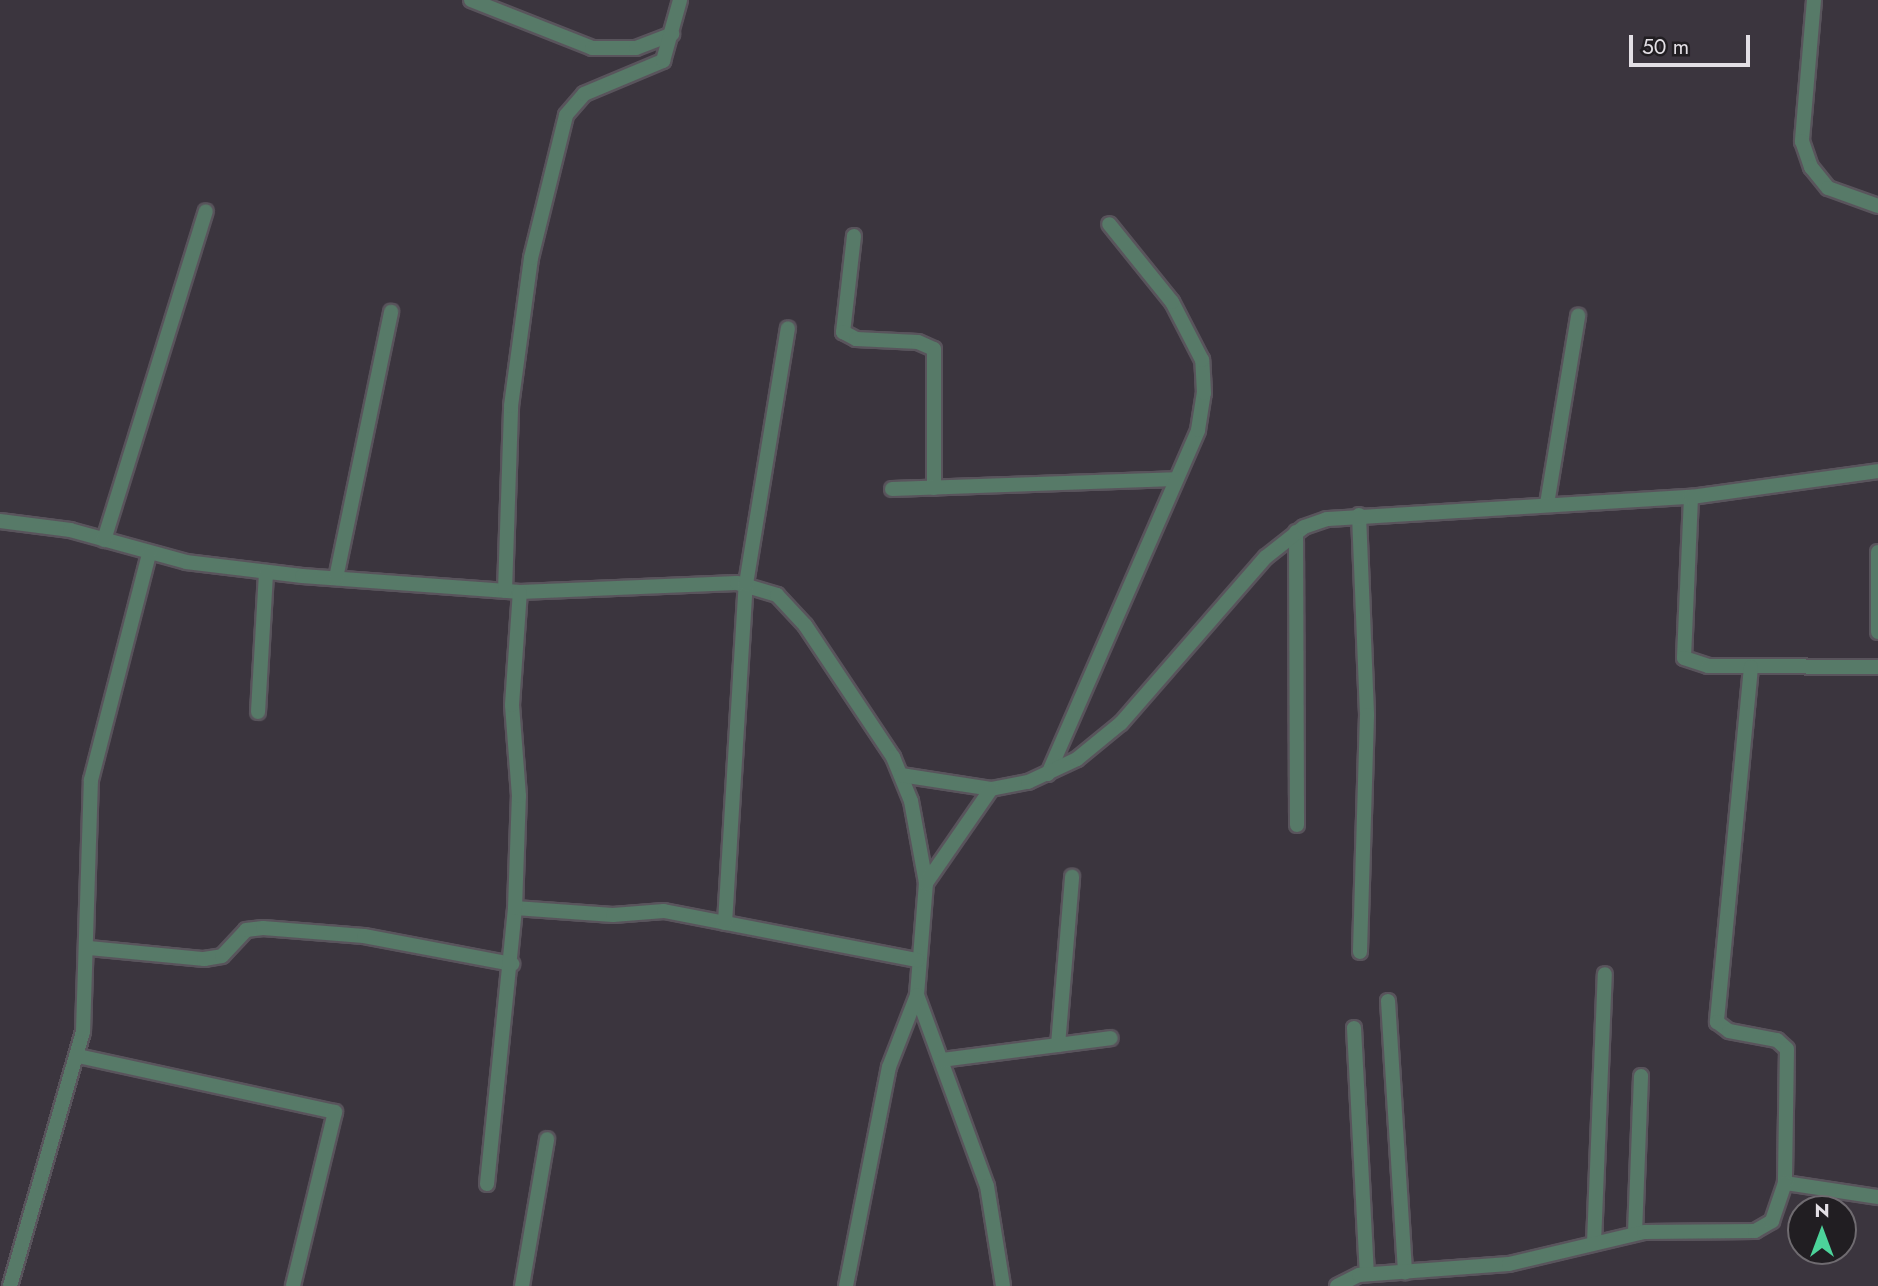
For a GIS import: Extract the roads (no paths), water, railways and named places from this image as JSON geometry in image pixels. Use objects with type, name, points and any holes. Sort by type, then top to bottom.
[{"type":"street","points":[[471,0],[593,48],[636,48],[672,34]]},
{"type":"street","points":[[487,1184],[512,964],[515,908],[519,796],[512,705],[511,406],[531,258],[566,115],[584,94],[657,66],[672,34],[680,0]]},
{"type":"street","points":[[1814,0],[1802,141],[1811,167],[1828,187],[1878,206]]},
{"type":"street","points":[[104,540],[206,211]]},
{"type":"street","points":[[1048,774],[1174,479],[1198,430],[1202,360],[1165,291],[1109,223]]},
{"type":"street","points":[[854,236],[843,332],[856,339],[918,342],[934,349],[934,488]]},
{"type":"street","points":[[336,578],[391,312]]},
{"type":"street","points":[[1546,504],[1578,316]]},
{"type":"street","points":[[725,923],[746,584],[788,328]]},
{"type":"street","points":[[901,775],[991,789],[1048,774],[1077,759],[1121,723],[1266,557],[1296,532],[1359,515],[1691,497],[1878,471]]},
{"type":"street","points":[[892,489],[1174,479]]},
{"type":"street","points":[[1691,497],[1681,650],[1697,664],[1751,667],[1878,667]]},
{"type":"street","points":[[1359,515],[1367,715],[1360,952]]},
{"type":"street","points":[[0,521],[104,540],[149,554],[267,573],[513,591],[746,584],[777,595],[805,625],[901,775],[918,824],[926,883],[917,960],[916,995],[889,1067],[846,1286]]},
{"type":"street","points":[[1296,532],[1297,825]]},
{"type":"street","points":[[1878,552],[1878,632]]},
{"type":"street","points":[[10,1286],[78,1056],[89,948],[90,780],[149,554]]},
{"type":"street","points":[[258,712],[267,573]]},
{"type":"street","points":[[1337,1286],[1367,1275],[1509,1264],[1635,1233],[1765,1228],[1777,1214],[1785,1183],[1787,1049],[1777,1040],[1729,1031],[1717,1022],[1751,667]]},
{"type":"street","points":[[926,883],[991,789]]},
{"type":"street","points":[[1058,1045],[1072,877]]},
{"type":"street","points":[[515,908],[613,915],[664,911],[917,960]]},
{"type":"street","points":[[89,948],[204,959],[222,956],[246,930],[263,928],[364,936],[512,964]]},
{"type":"street","points":[[1594,1243],[1605,974]]},
{"type":"street","points":[[916,995],[987,1186],[1003,1286]]},
{"type":"street","points":[[1388,1001],[1405,1272]]},
{"type":"street","points":[[1354,1028],[1367,1275]]},
{"type":"street","points":[[942,1059],[1111,1038]]},
{"type":"street","points":[[78,1056],[335,1112],[293,1286]]},
{"type":"street","points":[[1635,1233],[1641,1076]]},
{"type":"street","points":[[522,1286],[547,1139]]},
{"type":"street","points":[[1785,1183],[1878,1197]]}]
